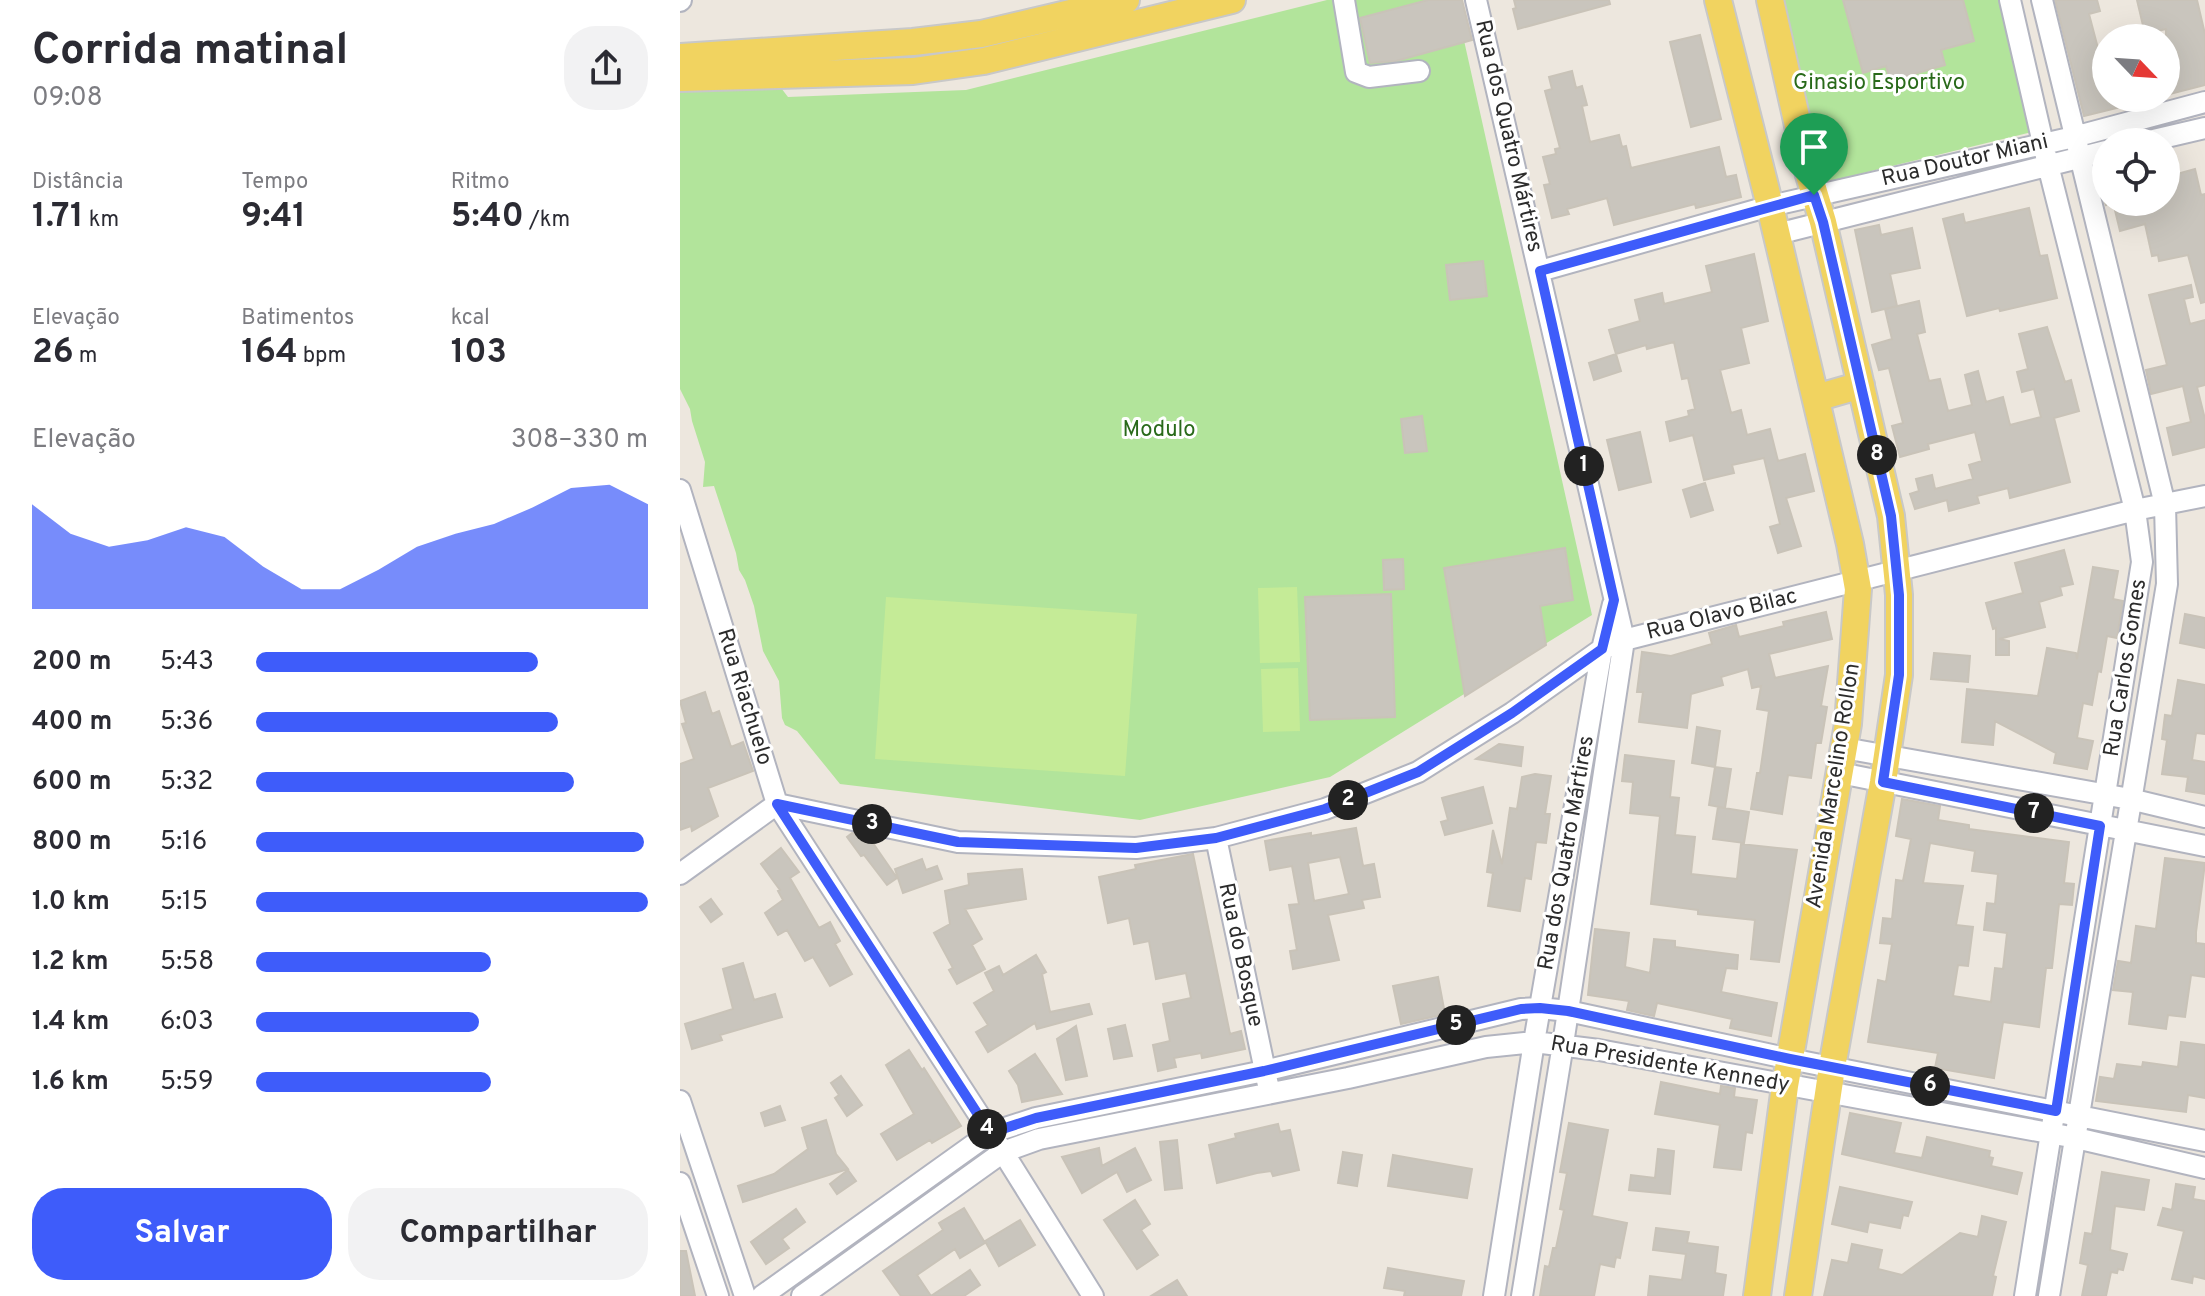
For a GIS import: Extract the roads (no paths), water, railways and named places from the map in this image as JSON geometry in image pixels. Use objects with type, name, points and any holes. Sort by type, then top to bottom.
[{"type":"main road","points":[[680,57],[913,42],[981,34],[1126,0]]},
{"type":"main road","points":[[680,78],[913,71],[956,65],[984,61],[1232,0]]},
{"type":"main road","name":"Avenida Marcelino Rollon","points":[[1718,0],[1777,234],[1856,580],[1855,652],[1842,761],[1785,1086],[1757,1296]]},
{"type":"main road","name":"Avenida Marcelino Rollon","points":[[1770,0],[1891,516],[1897,572],[1899,675],[1832,1067],[1798,1296]]},
{"type":"main road","points":[[1816,398],[1861,385]]},
{"type":"street","points":[[1344,0],[1356,72],[1369,77],[1419,71]]},
{"type":"street","name":"Rua dos Quatro Mártires","points":[[1476,0],[1624,640],[1522,1296]]},
{"type":"street","name":"Rua Carlos Gomes","points":[[2010,0],[2135,510],[2142,562],[2025,1296]]},
{"type":"street","name":"Rua Carlos Gomes","points":[[2042,0],[2165,505],[2167,584],[2049,1296]]},
{"type":"street","name":"Rua Doutor Miani","points":[[1540,271],[1770,206],[2074,137],[2205,102]]},
{"type":"street","points":[[2180,134],[2205,128]]},
{"type":"street","name":"Rua Doutor Miani","points":[[1777,234],[2092,155]]},
{"type":"street","name":"Rua Riachuelo","points":[[680,490],[777,804],[1093,1296]]},
{"type":"street","name":"Rua Olavo Bilac","points":[[777,804],[958,842],[1136,848],[1216,838],[1325,809],[1418,772],[1512,713],[1602,649],[1624,640],[2135,510],[2205,496]]},
{"type":"street","name":"Rua dos Quatro Mártires","points":[[1494,1296],[1534,1042],[1602,649],[1614,600]]},
{"type":"street","points":[[1842,761],[2130,799],[2205,817]]},
{"type":"street","points":[[1885,769],[2100,826],[2205,846]]},
{"type":"street","points":[[680,874],[777,804]]},
{"type":"street","name":"Rua do Bosque","points":[[1216,838],[1270,1094]]},
{"type":"street","points":[[1564,870],[1589,873]]},
{"type":"street","name":"Rua Presidente Kennedy","points":[[762,1296],[990,1133],[1036,1118],[1264,1071],[1521,1009],[1568,1011],[1790,1059],[2205,1141]]},
{"type":"street","name":"Rua Presidente Kennedy","points":[[802,1296],[1003,1152],[1039,1139],[1270,1094],[1486,1047],[1534,1042],[1563,1044],[2076,1138],[2205,1168]]},
{"type":"street","points":[[1959,1117],[1966,1093]]},
{"type":"street","points":[[680,1101],[745,1296]]},
{"type":"street","points":[[680,1183],[718,1296]]},
{"type":"park label","name":"Ginasio Esportivo","points":[[1879,83]]},
{"type":"park label","name":"Modulo","points":[[1159,430]]}]
